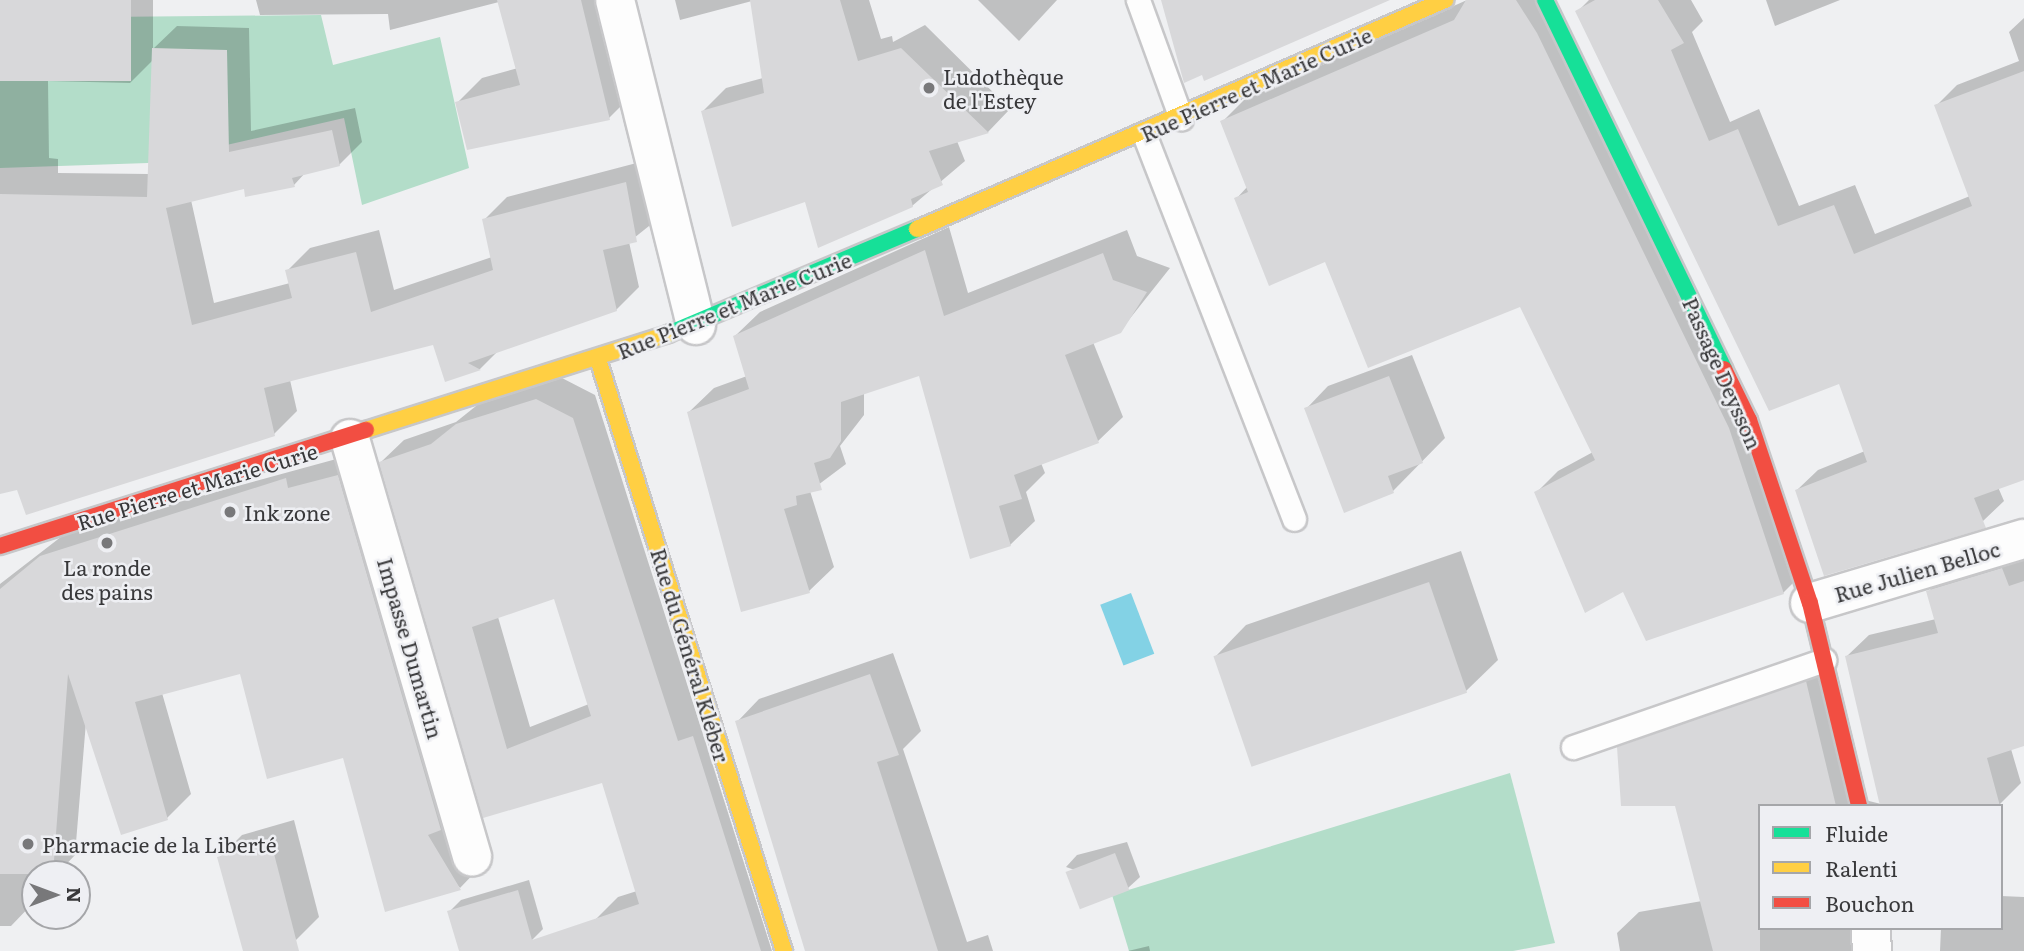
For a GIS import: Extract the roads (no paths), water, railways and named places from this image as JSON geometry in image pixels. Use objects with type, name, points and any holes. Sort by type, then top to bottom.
[{"type":"street","points":[[615,0],[696,325]]},
{"type":"street","name":"Rue Pierre et Marie Curie","points":[[0,546],[350,439],[696,325],[1181,118],[1445,0]]},
{"type":"street","name":"Passage Deysson","points":[[1545,0],[1749,420],[1810,603],[1859,804]]},
{"type":"street","name":"Rue du Général Kléber","points":[[598,359],[784,951]]},
{"type":"street","name":"Impasse Dumartin","points":[[350,439],[472,857]]},
{"type":"street","name":"Rue Julien Belloc","points":[[1810,603],[2024,539]]},
{"type":"street","points":[[1871,930],[1872,951]]},
{"type":"lane","points":[[1138,0],[1181,118]]},
{"type":"lane","points":[[1144,134],[1294,519]]},
{"type":"lane","points":[[1573,747],[1824,660]]},
{"type":"water","points":[[1131,593],[1154,654],[1123,666],[1100,605]]},
{"type":"place","name":"Ludothèque de l'Estey","points":[[929,88]]},
{"type":"place","name":"Ink zone","points":[[230,512]]},
{"type":"place","name":"La ronde des pains","points":[[107,543]]},
{"type":"place","name":"Pharmacie de la Liberté","points":[[28,844]]}]
